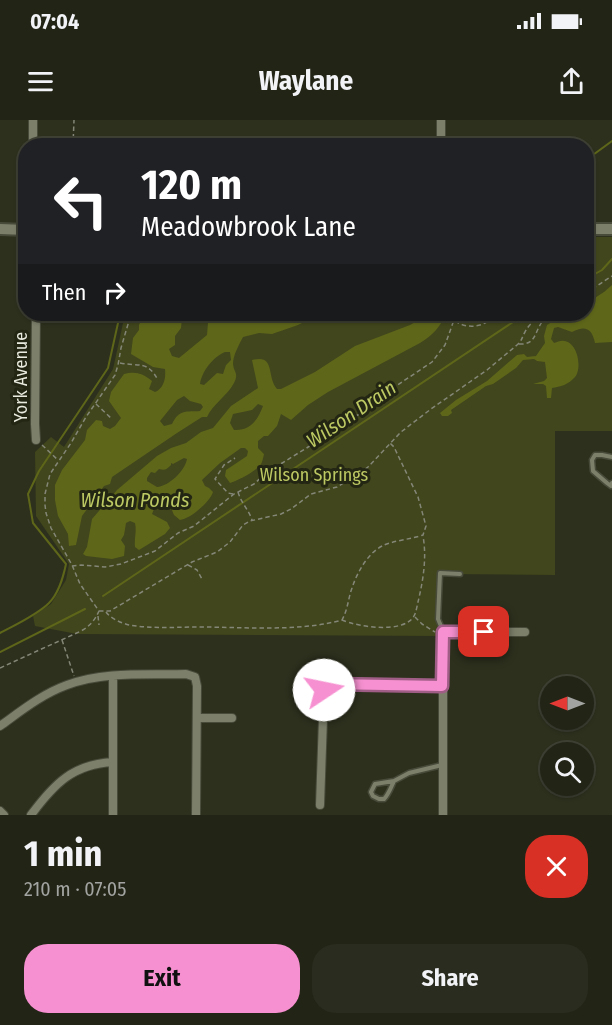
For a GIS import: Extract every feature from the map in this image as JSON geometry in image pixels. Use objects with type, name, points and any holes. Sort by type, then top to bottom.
[{"type":"street","points":[[33,120],[33,138]]},
{"type":"street","points":[[441,120],[441,138]]},
{"type":"street","points":[[0,229],[18,230]]},
{"type":"street","points":[[594,229],[612,230]]},
{"type":"street","name":"York Avenue","points":[[36,321],[36,440]]},
{"type":"street","points":[[443,815],[443,635],[525,632]]},
{"type":"street","points":[[0,726],[32,703],[76,682],[113,676],[186,674],[195,677],[197,686],[196,815]]},
{"type":"street","points":[[113,676],[113,815]]},
{"type":"street","points":[[320,805],[324,690],[330,684],[442,686]]},
{"type":"street","points":[[197,718],[232,718]]},
{"type":"street","points":[[31,815],[62,779],[90,765],[113,762]]},
{"type":"street","points":[[0,811],[4,815]]},
{"type":"lane","points":[[612,457],[595,455],[592,460],[594,471],[612,485]]},
{"type":"lane","points":[[443,635],[438,619],[440,573],[460,574]]},
{"type":"lane","points":[[394,781],[384,799],[373,796],[371,792],[375,784],[394,781],[409,773],[443,765]]},
{"type":"path","points":[[73,138],[74,120]]},
{"type":"path","points":[[594,288],[612,276]]},
{"type":"path","points":[[130,321],[115,375],[50,474],[45,494],[46,513],[51,528],[80,584],[99,611],[106,612],[188,564],[217,552],[230,542],[243,525],[291,509],[311,494],[337,487],[368,466],[413,422],[487,370],[519,344],[534,321]]},
{"type":"path","points":[[72,566],[105,567],[121,564],[155,551],[178,533],[194,526],[234,494],[254,484],[266,473],[326,436],[335,427],[365,412],[378,398],[432,362],[445,345],[453,321]]},
{"type":"path","points":[[455,321],[460,324],[479,326],[488,321]]},
{"type":"path","points":[[519,344],[528,344],[543,321]]},
{"type":"path","points":[[119,362],[145,365],[152,369],[158,380]]},
{"type":"path","points":[[95,404],[112,419]]},
{"type":"path","points":[[106,612],[108,616],[127,624],[149,627],[277,627],[328,624],[342,620],[352,624],[384,627],[405,625],[414,616],[422,584],[423,535],[426,526],[418,497],[390,443]]},
{"type":"path","points":[[44,446],[59,460]]},
{"type":"path","points":[[234,494],[228,493],[215,479],[224,465],[235,458]]},
{"type":"path","points":[[238,492],[252,521]]},
{"type":"path","points":[[342,620],[348,609],[348,598],[355,579],[370,555],[383,546],[423,535]]},
{"type":"path","points":[[188,564],[202,579]]},
{"type":"path","points":[[0,668],[90,626],[99,611]]},
{"type":"path","points":[[97,616],[99,625]]},
{"type":"path","points":[[414,616],[422,624],[443,635]]},
{"type":"path","points":[[62,640],[76,682]]},
{"type":"green space","name":"Wilson Springs","points":[[594,237],[612,237],[612,431],[555,431],[555,575],[441,574],[441,636],[77,634],[35,626],[33,616],[51,604],[66,580],[69,564],[36,516],[35,452],[51,437],[64,447],[113,369],[123,321],[594,321]]},
{"type":"water","points":[[612,285],[612,342],[595,343],[590,331],[584,328],[572,332],[558,327],[554,328],[551,339],[554,343],[562,341],[573,346],[578,357],[578,369],[570,382],[552,388],[551,398],[547,398],[546,386],[533,384],[547,378],[545,362],[534,359],[523,360],[516,368],[493,384],[486,386],[451,410],[452,413],[448,416],[442,416],[440,413],[487,381],[517,355],[536,356],[545,343],[547,325],[555,321],[594,321],[594,298]]},
{"type":"water","name":"Wilson Ponds","points":[[141,321],[182,321],[181,328],[175,336],[175,345],[169,349],[172,356],[179,358],[207,335],[207,321],[306,321],[272,334],[259,333],[243,337],[233,361],[235,380],[228,392],[207,417],[202,417],[112,477],[110,484],[104,486],[82,516],[76,545],[69,546],[68,534],[58,516],[55,500],[55,485],[62,470],[85,440],[87,430],[96,420],[102,421],[103,426],[110,429],[121,418],[109,401],[111,392],[124,374],[139,373],[145,376],[152,381],[149,389],[155,392],[164,382],[165,369],[153,367],[131,354],[133,338],[139,330]],"holes":[[[230,352],[231,360],[226,365],[223,374],[217,373],[204,385],[200,384],[203,374],[216,357]],[[184,396],[190,401],[201,404],[203,407],[200,411],[181,414],[172,424],[164,426],[160,421],[177,400]]]},
{"type":"water","name":"Wilson Ponds","points":[[417,321],[442,321],[429,337],[420,343],[328,392],[291,420],[281,414],[277,426],[268,436],[258,441],[258,448],[264,454],[261,464],[247,475],[230,483],[225,476],[226,470],[247,456],[248,451],[241,448],[220,463],[202,480],[205,486],[213,492],[204,505],[194,513],[180,520],[174,515],[169,503],[163,500],[152,514],[167,522],[170,528],[165,534],[139,550],[135,547],[135,523],[130,521],[126,523],[121,540],[125,546],[124,556],[112,559],[83,554],[87,547],[92,519],[117,490],[157,456],[213,428],[231,406],[258,388],[252,360],[260,359],[268,363],[274,384],[277,389],[281,389],[315,372],[355,346]],"holes":[[[258,404],[263,406],[253,424],[245,429],[234,430],[230,423],[233,414],[252,410]],[[187,459],[176,477],[166,484],[157,487],[147,481],[151,472],[155,473],[159,469],[166,469],[171,463]]]},
{"type":"waterway","points":[[594,154],[612,141]]},
{"type":"waterway","name":"Wilson Drain","points":[[594,274],[602,270],[612,259]]},
{"type":"waterway","points":[[0,633],[26,620],[44,607],[55,595],[60,585],[66,564],[33,523],[28,494],[39,471],[108,368],[118,321]]},
{"type":"waterway","name":"Wilson Drain","points":[[103,596],[515,321]]},
{"type":"waterway","name":"Wilson Drain","points":[[0,652],[85,609]]},
{"type":"route","points":[[324,690],[330,684],[442,686],[443,632],[484,632]]}]
